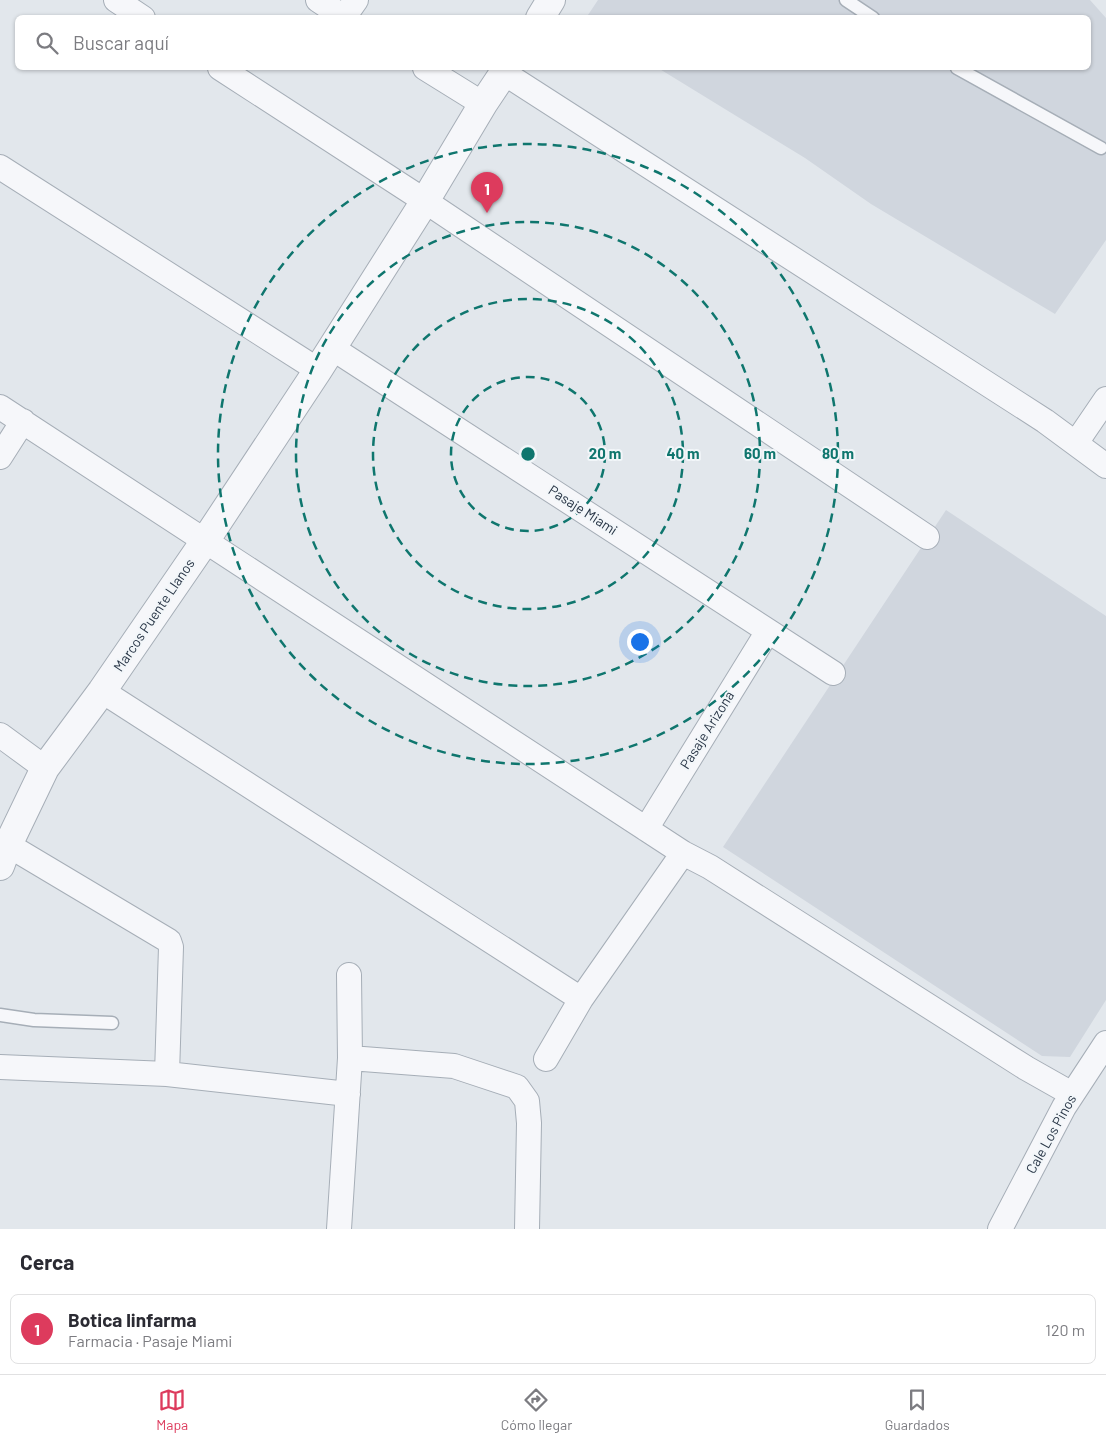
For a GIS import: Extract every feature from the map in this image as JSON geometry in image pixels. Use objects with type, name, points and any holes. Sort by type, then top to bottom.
[{"type":"street","points":[[116,0],[138,15]]},
{"type":"street","points":[[318,0],[342,15]]},
{"type":"street","points":[[346,15],[356,0]]},
{"type":"street","points":[[542,15],[551,0]]},
{"type":"street","points":[[223,70],[425,201],[927,537]]},
{"type":"street","points":[[428,70],[483,104]]},
{"type":"street","points":[[506,70],[1045,421],[1106,466]]},
{"type":"street","name":"Marcos Puente Llanos","points":[[4,856],[45,768],[102,691],[205,541],[325,359],[506,70]]},
{"type":"street","name":"Pasaje Miami","points":[[0,167],[325,359],[768,631],[833,673]]},
{"type":"street","points":[[1076,443],[1106,399]]},
{"type":"street","points":[[0,407],[683,853],[710,867],[1026,1068],[1072,1094]]},
{"type":"street","points":[[0,457],[23,421]]},
{"type":"street","name":"Pasaje Arizona","points":[[646,829],[768,631]]},
{"type":"street","points":[[102,691],[581,999]]},
{"type":"street","points":[[0,735],[45,768]]},
{"type":"street","points":[[546,1059],[581,999],[683,853]]},
{"type":"street","points":[[4,856],[168,941],[171,947],[167,1074]]},
{"type":"street","points":[[339,1229],[350,1058],[349,975]]},
{"type":"street","name":"Cale Los Pinos","points":[[1000,1229],[1072,1094],[1106,1043]]},
{"type":"street","points":[[350,1058],[454,1066],[517,1087],[527,1101],[529,1123],[527,1229]]},
{"type":"street","points":[[0,1067],[167,1074],[348,1094]]},
{"type":"lane","points":[[846,0],[868,15]]},
{"type":"lane","points":[[961,70],[1101,148]]},
{"type":"lane","points":[[0,1015],[34,1020],[112,1023]]},
{"type":"shaded area","points":[[598,0],[1090,0],[1106,18],[1106,240],[1055,314],[871,204],[805,158],[661,70],[1091,70],[1091,15],[588,15]]},
{"type":"shaded area","points":[[946,510],[1106,616],[1106,1000],[1070,1057],[1042,1056],[723,847]]},
{"type":"place","name":"Botica linfarma","points":[[487,213]]}]
